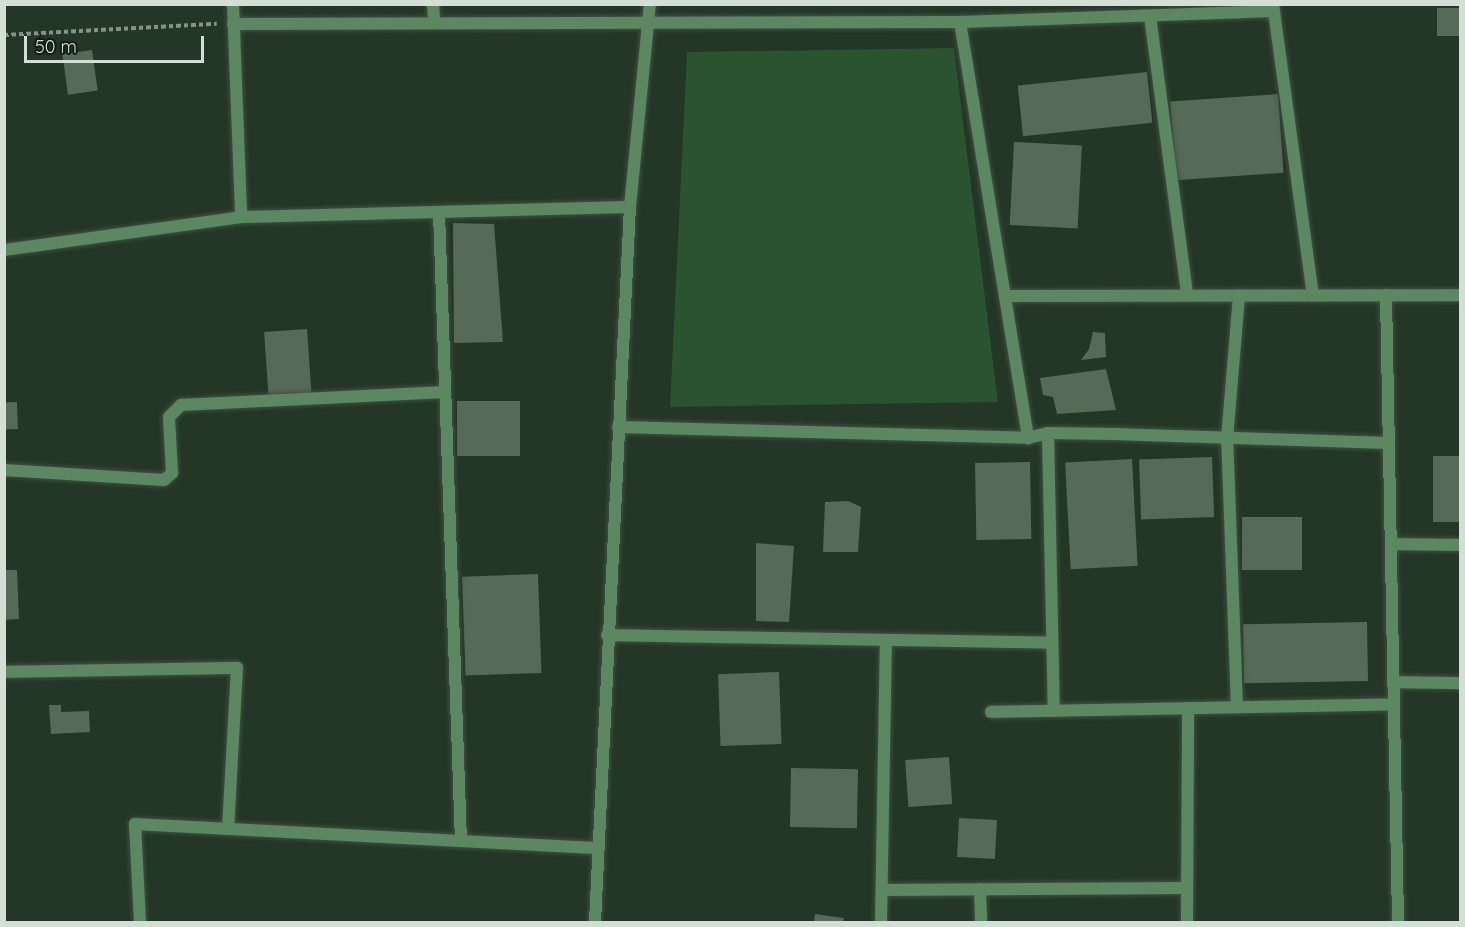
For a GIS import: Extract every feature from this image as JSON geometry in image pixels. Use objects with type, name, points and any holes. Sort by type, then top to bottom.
[{"type":"street","points":[[232,4],[241,218]]},
{"type":"street","points":[[433,4],[434,20]]},
{"type":"street","points":[[595,922],[630,207],[650,4]]},
{"type":"street","points":[[233,24],[434,20],[648,25],[960,22],[1150,16],[1273,8],[1313,295]]},
{"type":"street","points":[[1150,16],[1187,295]]},
{"type":"street","points":[[960,22],[1028,438]]},
{"type":"street","points":[[4,250],[241,218],[630,207]]},
{"type":"street","points":[[439,212],[461,841]]},
{"type":"street","points":[[1237,707],[1227,439],[1239,295]]},
{"type":"street","points":[[1386,295],[1398,922]]},
{"type":"street","points":[[1005,296],[1461,295]]},
{"type":"street","points":[[4,470],[164,480],[172,473],[169,417],[181,405],[445,392]]},
{"type":"street","points":[[618,427],[1028,438],[1048,433],[1389,443]]},
{"type":"street","points":[[1048,433],[1054,711]]},
{"type":"street","points":[[1391,544],[1461,545]]},
{"type":"street","points":[[608,635],[1052,643]]},
{"type":"street","points":[[881,922],[886,640]]},
{"type":"street","points":[[4,672],[237,668],[228,829]]},
{"type":"street","points":[[1393,682],[1461,683]]},
{"type":"street","points":[[991,712],[1394,704]]},
{"type":"street","points":[[1187,922],[1188,708]]},
{"type":"street","points":[[140,922],[135,824],[598,848]]},
{"type":"street","points":[[882,890],[1186,888]]},
{"type":"street","points":[[980,889],[981,922]]},
{"type":"path","points":[[4,35],[233,24]]},
{"type":"green space","points":[[954,48],[998,402],[670,407],[687,52]]},
{"type":"building","points":[[1437,8],[1460,8],[1460,36],[1437,36]]},
{"type":"building","points":[[92,50],[98,91],[68,95],[62,54]]},
{"type":"building","points":[[1147,72],[1152,123],[1023,136],[1018,86]]},
{"type":"building","points":[[1278,94],[1284,173],[1176,180],[1170,102]]},
{"type":"building","points":[[1014,142],[1082,146],[1078,228],[1010,225]]},
{"type":"building","points":[[453,223],[494,224],[503,342],[454,343]]},
{"type":"building","points":[[307,329],[311,393],[269,396],[264,332]]},
{"type":"building","points":[[1093,332],[1105,333],[1106,357],[1081,360],[1089,349]]},
{"type":"building","points":[[1106,369],[1116,410],[1057,414],[1053,397],[1043,395],[1040,378]]},
{"type":"building","points":[[457,401],[520,401],[520,456],[457,456]]},
{"type":"building","points":[[4,402],[17,402],[18,429],[5,429]]},
{"type":"building","points":[[1433,456],[1460,456],[1460,522],[1433,522]]},
{"type":"building","points":[[1212,457],[1214,517],[1141,520],[1139,460]]},
{"type":"building","points":[[1132,459],[1138,566],[1071,569],[1065,463]]},
{"type":"building","points":[[1030,462],[1031,539],[976,540],[975,463]]},
{"type":"building","points":[[848,501],[861,507],[858,552],[823,552],[825,502]]},
{"type":"building","points":[[1242,517],[1302,517],[1302,570],[1242,570]]},
{"type":"building","points":[[756,543],[794,546],[789,622],[756,621]]},
{"type":"building","points":[[4,570],[17,570],[19,619],[4,620]]},
{"type":"building","points":[[538,574],[541,673],[466,676],[462,577]]},
{"type":"building","points":[[1367,622],[1368,681],[1244,683],[1243,624]]},
{"type":"building","points":[[779,672],[782,744],[721,746],[718,674]]},
{"type":"building","points":[[49,705],[61,705],[61,712],[89,711],[90,732],[51,734]]},
{"type":"building","points":[[949,757],[952,804],[908,807],[905,760]]},
{"type":"building","points":[[791,768],[858,769],[857,828],[790,827]]},
{"type":"building","points":[[959,818],[997,820],[995,859],[957,857]]},
{"type":"building","points":[[815,914],[844,918],[843,922],[814,922]]}]
